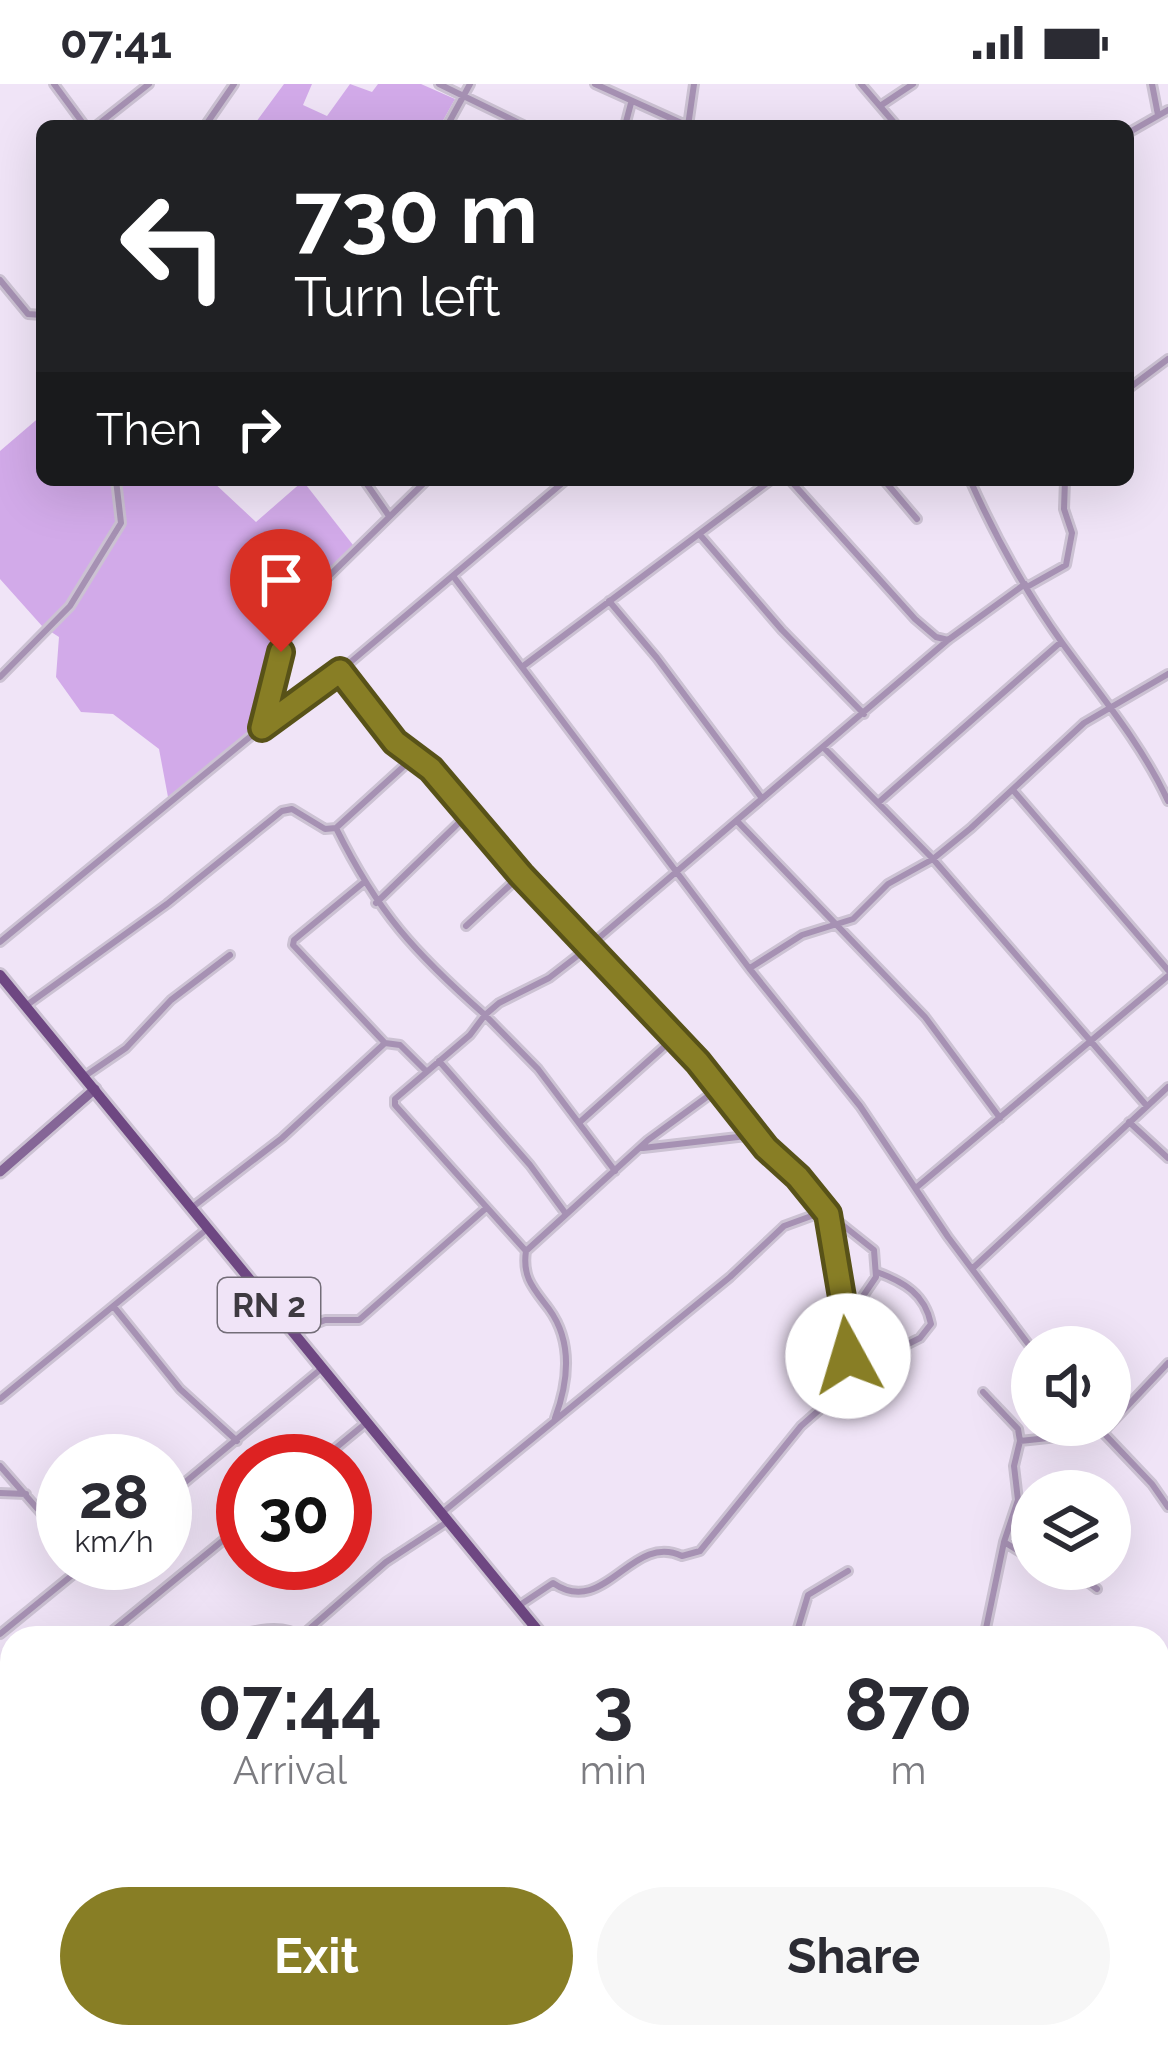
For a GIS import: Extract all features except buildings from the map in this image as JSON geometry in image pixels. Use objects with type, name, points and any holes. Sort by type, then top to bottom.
[{"type":"main road","name":"RN 2","points":[[0,975],[535,1626]]},
{"type":"street","points":[[54,84],[81,120]]},
{"type":"street","points":[[103,120],[148,84]]},
{"type":"street","points":[[210,120],[234,84]]},
{"type":"street","points":[[439,84],[512,120]]},
{"type":"street","points":[[450,120],[470,84]]},
{"type":"street","points":[[595,84],[673,120]]},
{"type":"street","points":[[689,120],[694,84]]},
{"type":"street","points":[[861,84],[889,120]]},
{"type":"street","points":[[880,106],[913,84]]},
{"type":"street","points":[[1152,84],[1158,115]]},
{"type":"street","points":[[627,120],[631,103]]},
{"type":"street","points":[[1134,129],[1168,110]]},
{"type":"street","points":[[0,280],[28,314],[36,315]]},
{"type":"street","points":[[1134,384],[1168,359]]},
{"type":"street","points":[[0,677],[70,606],[121,524],[117,486]]},
{"type":"street","points":[[368,486],[390,518]]},
{"type":"street","points":[[262,728],[293,619],[422,486]]},
{"type":"street","points":[[0,942],[262,728],[340,671],[559,486]]},
{"type":"street","points":[[522,667],[764,486]]},
{"type":"street","points":[[795,486],[915,619],[936,638],[948,640]]},
{"type":"street","points":[[889,486],[917,519]]},
{"type":"street","points":[[973,486],[1026,586],[1061,642],[1111,705],[1168,801]]},
{"type":"street","points":[[526,1251],[393,1101],[470,1035],[499,1003],[549,978],[948,640],[1026,586],[1066,565],[1072,532],[1064,509],[1065,486]]},
{"type":"street","points":[[701,536],[782,630],[864,714]]},
{"type":"street","points":[[453,576],[749,968],[860,1106],[1015,1326]]},
{"type":"street","points":[[609,601],[762,798]]},
{"type":"street","points":[[879,802],[1061,642]]},
{"type":"street","points":[[340,671],[395,742],[431,769],[521,875],[675,1037],[826,1213],[874,1250],[877,1272],[846,1321]]},
{"type":"street","points":[[749,968],[802,935],[853,919],[888,884],[933,859],[1084,724],[1168,674]]},
{"type":"street","points":[[822,747],[933,859],[1146,1105]]},
{"type":"street","points":[[26,1006],[167,904],[282,811],[292,809],[325,830],[336,828],[415,755]]},
{"type":"street","points":[[917,1187],[1092,1043],[1168,973],[1012,790]]},
{"type":"street","points":[[376,903],[468,814]]},
{"type":"street","points":[[736,820],[925,1016],[1000,1118]]},
{"type":"street","points":[[336,828],[376,903],[427,963],[485,1015],[580,1121],[615,1171]]},
{"type":"street","points":[[466,926],[521,875]]},
{"type":"street","points":[[363,883],[293,945],[385,1043],[400,1045],[426,1071]]},
{"type":"street","points":[[85,1076],[126,1048],[172,1000],[230,955]]},
{"type":"street","points":[[580,1121],[675,1037]]},
{"type":"street","points":[[190,1209],[282,1138],[385,1043]]},
{"type":"street","points":[[439,1060],[566,1214]]},
{"type":"street","points":[[972,1269],[1168,1087]]},
{"type":"street","points":[[554,1423],[566,1390],[564,1348],[553,1317],[525,1273],[526,1251],[649,1140],[719,1088]]},
{"type":"street","points":[[0,1172],[95,1090]]},
{"type":"street","points":[[1129,1122],[1168,1158]]},
{"type":"street","points":[[643,1148],[755,1135]]},
{"type":"street","points":[[293,1333],[325,1320],[359,1320],[484,1209]]},
{"type":"street","points":[[826,1213],[852,1381]]},
{"type":"street","points":[[313,1626],[784,1226],[826,1213]]},
{"type":"street","points":[[831,1235],[841,1225]]},
{"type":"street","points":[[0,1399],[207,1229]]},
{"type":"street","points":[[517,1607],[554,1582],[574,1593],[608,1581],[653,1550],[690,1556],[700,1551],[801,1426],[852,1381],[920,1338],[931,1324],[910,1286],[877,1272]]},
{"type":"street","points":[[114,1307],[180,1388],[229,1434]]},
{"type":"street","points":[[1131,1397],[1168,1363]]},
{"type":"street","points":[[245,1434],[321,1369]]},
{"type":"street","points":[[983,1392],[1011,1422]]},
{"type":"street","points":[[353,1434],[366,1423]]},
{"type":"street","points":[[986,1626],[1018,1501],[1013,1466],[1019,1446]]},
{"type":"street","points":[[1116,1446],[1168,1508]]},
{"type":"street","points":[[192,1477],[216,1458]]},
{"type":"street","points":[[0,1466],[36,1506]]},
{"type":"street","points":[[0,1492],[26,1494]]},
{"type":"street","points":[[1004,1542],[1011,1546]]},
{"type":"street","points":[[119,1626],[216,1546]]},
{"type":"street","points":[[799,1626],[808,1594],[848,1570]]},
{"type":"street","points":[[10,1626],[53,1590]]},
{"type":"shaded area","points":[[284,84],[312,84],[303,105],[327,116],[350,84],[372,92],[378,84],[421,84],[455,99],[443,120],[257,120]]},
{"type":"shaded area","points":[[36,420],[36,486],[217,486],[256,522],[297,486],[307,486],[353,545],[306,591],[282,625],[257,726],[168,797],[159,749],[113,714],[81,712],[56,677],[59,637],[42,626],[0,579],[0,451]]},
{"type":"route","points":[[281,652],[262,728],[340,671],[395,742],[423,760],[449,788],[521,875],[698,1062],[766,1148],[828,1214],[848,1356]]}]
